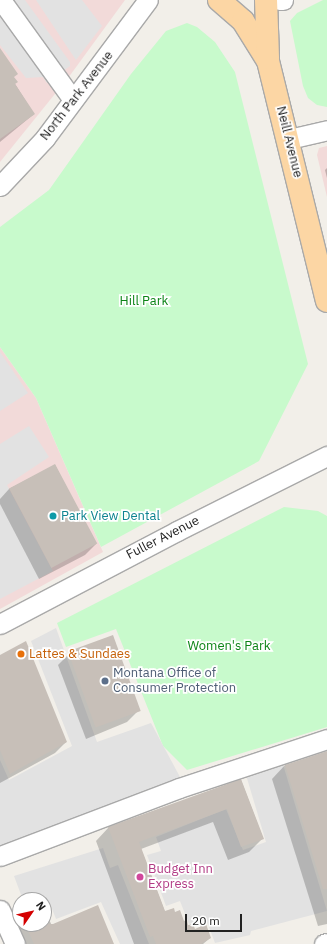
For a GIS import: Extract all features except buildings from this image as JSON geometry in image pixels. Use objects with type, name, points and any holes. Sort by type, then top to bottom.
[{"type":"main road","name":"Neill Avenue","points":[[219,0],[243,21],[268,61],[289,139],[327,301]]},
{"type":"main road","points":[[266,0],[268,61]]},
{"type":"street","points":[[1,0],[73,100]]},
{"type":"street","name":"North Park Avenue","points":[[0,186],[30,155],[148,0]]},
{"type":"street","points":[[289,139],[327,130]]},
{"type":"street","name":"Fuller Avenue","points":[[0,624],[177,530],[327,456]]},
{"type":"street","points":[[0,856],[179,788],[327,739]]},
{"type":"street","points":[[0,910],[15,944]]},
{"type":"shaded area","points":[[0,0],[125,0],[71,74],[0,162]]},
{"type":"shaded area","points":[[0,0],[25,0],[70,62],[70,66],[47,83],[43,77],[26,78],[0,45]]},
{"type":"shaded area","points":[[36,0],[82,0],[102,26],[76,60]]},
{"type":"shaded area","points":[[327,146],[327,197],[317,155],[319,148]]},
{"type":"shaded area","points":[[0,347],[36,398],[103,552],[0,609]]},
{"type":"shaded area","points":[[0,352],[28,393],[0,411]]},
{"type":"shaded area","points":[[29,426],[49,457],[7,485],[53,571],[0,599],[0,444]]},
{"type":"shaded area","points":[[56,628],[97,742],[151,723],[180,777],[0,848],[0,760],[9,780],[72,746],[31,641]]},
{"type":"shaded area","points":[[282,761],[327,911],[251,931],[250,935],[215,943],[206,919],[189,924],[180,901],[166,906],[147,855],[161,851],[156,837],[226,809],[243,850],[266,842],[246,775]]},
{"type":"shaded area","points":[[103,848],[110,868],[118,865],[149,944],[120,944],[101,902],[56,919],[52,909],[52,892],[20,892],[14,876]]},
{"type":"green space","points":[[323,0],[327,0],[327,107],[317,105],[308,98],[303,86],[290,21],[297,13]]},
{"type":"green space","name":"Hill Park","points":[[187,23],[197,27],[215,42],[235,72],[308,364],[259,461],[101,547],[36,398],[0,347],[0,227],[49,190],[131,74],[166,31]]},
{"type":"green space","name":"Women's Park","points":[[284,507],[318,511],[327,516],[327,727],[187,770],[163,746],[116,629],[66,647],[57,623]]},
{"type":"place","name":"Park View Dental","points":[[53,516]]},
{"type":"place","name":"Lattes & Sundaes","points":[[21,654]]},
{"type":"place","name":"Montana Office of Consumer Protection","points":[[105,681]]},
{"type":"place","name":"Budget Inn Express","points":[[140,877]]}]
